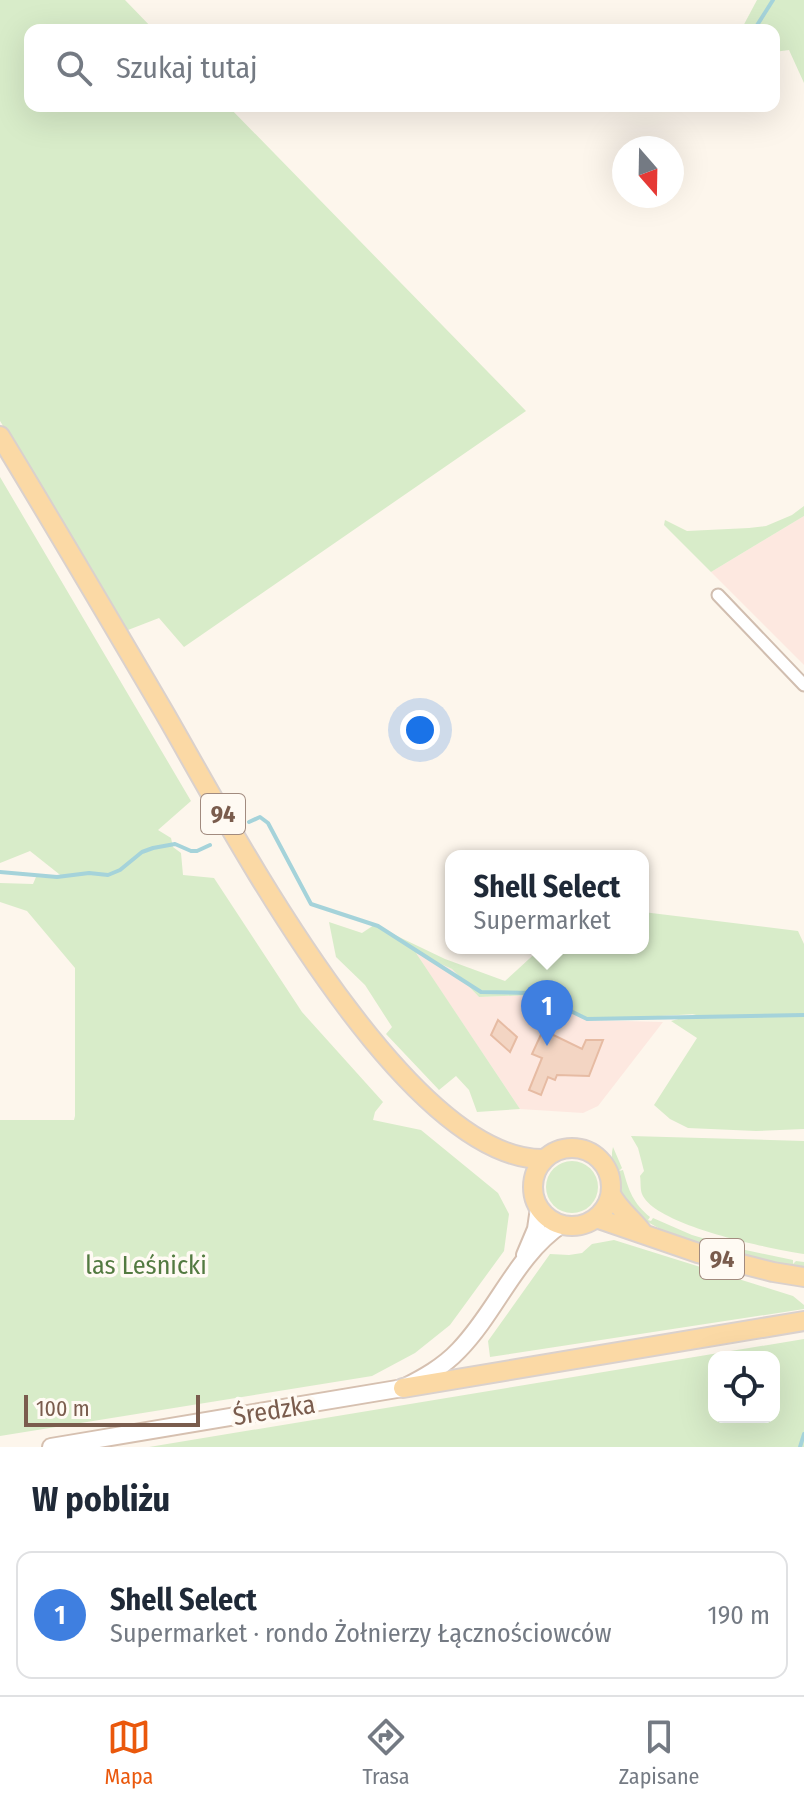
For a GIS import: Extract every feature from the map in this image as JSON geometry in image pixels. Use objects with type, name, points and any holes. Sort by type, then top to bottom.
[{"type":"main road","name":"94","points":[[0,436],[311,960],[356,1021],[411,1081],[461,1127],[527,1174],[534,1184]]},
{"type":"main road","name":"94","points":[[497,1150],[545,1159],[556,1151],[570,1148],[584,1149],[594,1154],[609,1172],[611,1194],[619,1208],[632,1218],[643,1233]]},
{"type":"main road","points":[[522,1264],[536,1229],[539,1208],[535,1174],[545,1159]]},
{"type":"main road","points":[[596,1218],[603,1212],[611,1194]]},
{"type":"main road","points":[[403,1388],[425,1377],[457,1352],[522,1264],[562,1224],[553,1221],[539,1208]]},
{"type":"main road","name":"94","points":[[562,1224],[585,1224],[596,1218],[698,1253],[804,1277]]},
{"type":"main road","points":[[403,1388],[804,1321]]},
{"type":"main road","name":"Średzka","points":[[51,1447],[403,1388]]},
{"type":"street","points":[[718,595],[804,685]]},
{"type":"shaded area","points":[[804,516],[804,665],[711,572]]},
{"type":"shaded area","points":[[415,952],[452,969],[479,997],[533,995],[586,1020],[663,1022],[598,1106],[583,1113],[520,1109]]},
{"type":"green space","points":[[0,0],[125,0],[148,24],[24,24],[24,112],[234,112],[526,411],[184,647],[159,618],[128,630],[122,626],[77,550],[78,546],[75,547],[14,443],[15,439],[12,440],[0,421]]},
{"type":"green space","points":[[757,0],[804,0],[804,83],[789,50],[780,51],[780,24],[744,24]]},
{"type":"green space","name":"las Leśnicki","points":[[0,477],[191,801],[158,830],[171,838],[173,847],[181,853],[183,875],[214,878],[302,1012],[383,1102],[373,1120],[421,1130],[498,1193],[509,1214],[504,1251],[450,1325],[415,1353],[372,1376],[0,1436],[0,1120],[74,1120],[75,968],[27,911],[0,902],[0,883],[33,884],[36,877],[64,878],[30,851],[0,863]]},
{"type":"green space","points":[[804,506],[804,516],[711,572],[664,525],[665,520],[687,531],[766,526]]},
{"type":"green space","points":[[649,913],[798,931],[804,944],[804,1129],[756,1131],[688,1128],[670,1119],[654,1105],[697,1038],[671,1021],[696,1014],[586,1020],[533,995],[479,997],[452,969],[416,953],[520,1109],[477,1112],[469,1090],[456,1076],[439,1090],[386,1034],[392,1027],[365,985],[336,957],[329,922],[362,933],[374,925],[445,959],[505,981],[534,954],[649,954]]},
{"type":"green space","points":[[631,1136],[804,1141],[804,1254],[716,1234],[691,1226],[651,1206],[641,1192],[640,1176],[644,1171]]},
{"type":"green space","points":[[613,1147],[622,1168],[619,1171],[623,1170],[632,1196],[650,1217],[648,1220],[653,1218],[692,1235],[733,1247],[733,1251],[736,1248],[793,1260],[793,1264],[796,1261],[804,1262],[804,1269],[703,1246],[651,1224],[632,1211],[618,1193]]},
{"type":"green space","points":[[572,1161],[590,1169],[598,1187],[590,1205],[572,1213],[554,1205],[546,1187],[554,1169]]},
{"type":"green space","points":[[614,1240],[793,1296],[804,1305],[804,1309],[490,1357],[488,1341],[550,1254],[582,1253],[592,1244]]},
{"type":"green space","points":[[804,1339],[804,1447],[149,1447],[708,1355],[708,1423],[780,1423],[780,1351],[731,1351]]},
{"type":"building","points":[[498,1020],[517,1037],[510,1052],[491,1035]]},
{"type":"building","points":[[543,1030],[582,1049],[586,1040],[603,1040],[589,1076],[557,1075],[555,1080],[548,1077],[541,1095],[529,1090],[542,1058],[532,1054]]},
{"type":"waterway","points":[[758,24],[773,0]]},
{"type":"waterway","points":[[249,822],[260,817],[268,823],[311,904],[378,926],[481,992],[534,993],[587,1019],[804,1015]]},
{"type":"waterway","points":[[0,872],[57,877],[89,873],[108,875],[153,848],[175,844],[197,851],[210,845]]},
{"type":"waterway","points":[[800,1447],[804,1434]]},
{"type":"place","name":"Shell Select","points":[[547,1046]]}]
